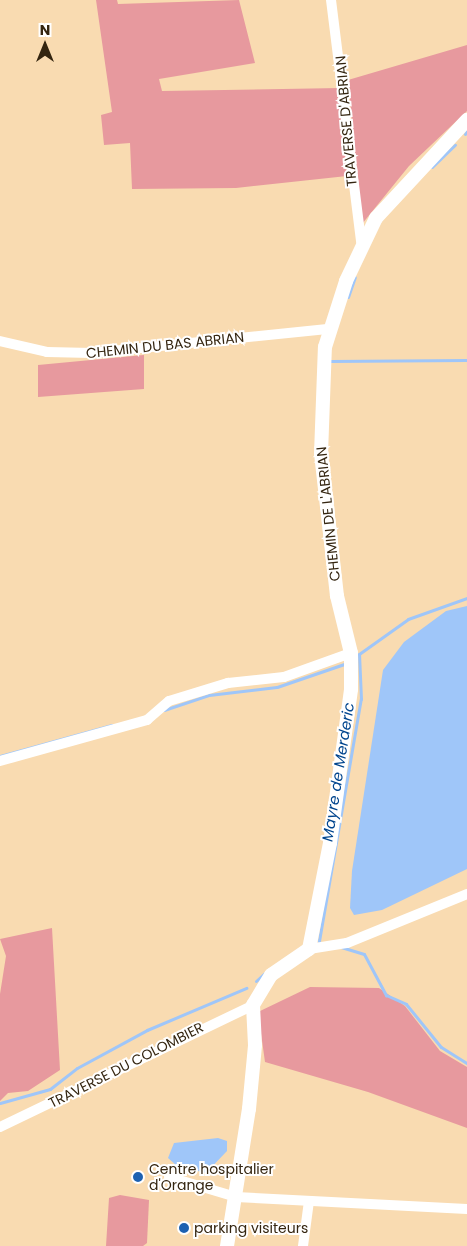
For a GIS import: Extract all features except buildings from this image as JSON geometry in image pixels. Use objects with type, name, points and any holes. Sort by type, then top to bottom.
[{"type":"street","name":"TRAVERSE D'ABRIAN","points":[[331,0],[361,242]]},
{"type":"street","name":"CHEMIN DE L'ABRIAN","points":[[309,946],[344,749],[352,653],[337,596],[321,454],[321,391],[330,329],[361,242],[401,188],[467,120]]},
{"type":"street","name":"CHEMIN DU BAS ABRIAN","points":[[0,341],[47,352],[92,353],[330,329]]},
{"type":"street","points":[[0,760],[147,720],[177,698],[228,683],[284,677],[352,653]]},
{"type":"street","points":[[227,1246],[236,1196],[255,1045],[252,1005],[271,975],[309,946],[335,946],[467,894]]},
{"type":"street","name":"TRAVERSE DU COLOMBIER","points":[[0,1126],[252,1005]]},
{"type":"street","points":[[169,1177],[236,1196],[467,1209]]},
{"type":"street","points":[[303,1246],[309,1201]]},
{"type":"shaded area","points":[[96,0],[117,0],[118,4],[239,0],[255,63],[159,79],[162,91],[340,88],[347,176],[236,188],[132,189],[130,143],[104,145],[101,115],[112,112]]},
{"type":"shaded area","points":[[467,45],[467,111],[409,166],[362,224],[348,80]]},
{"type":"shaded area","points":[[144,355],[144,389],[38,397],[38,365]]},
{"type":"shaded area","points":[[52,928],[60,1070],[28,1091],[8,1093],[0,1101],[0,994],[6,956],[0,939]]},
{"type":"shaded area","points":[[310,987],[379,988],[405,1006],[440,1051],[467,1067],[467,1128],[368,1092],[265,1062],[258,1012]]},
{"type":"shaded area","points":[[120,1195],[149,1200],[147,1243],[143,1246],[106,1246],[109,1198]]},
{"type":"water","points":[[467,606],[467,869],[382,910],[354,915],[350,908],[352,871],[383,670],[404,642],[446,611]]},
{"type":"water","points":[[218,1138],[227,1141],[227,1151],[206,1173],[177,1166],[168,1158],[174,1143]]},
{"type":"waterway","points":[[432,167],[455,145]]},
{"type":"waterway","points":[[348,297],[355,277]]},
{"type":"waterway","points":[[330,361],[467,360]]},
{"type":"waterway","name":"Mayre de Merderic","points":[[319,941],[361,699],[359,654],[408,619],[467,598]]},
{"type":"waterway","points":[[164,710],[209,695],[277,687],[344,664]]},
{"type":"waterway","points":[[0,756],[112,725]]},
{"type":"waterway","points":[[341,947],[364,954],[386,995],[406,1004],[441,1047],[467,1063]]},
{"type":"waterway","name":"Mayre de Merderic","points":[[256,981],[265,973]]},
{"type":"waterway","name":"Mayre de Merderic","points":[[0,1103],[50,1089],[77,1068],[147,1030],[246,988]]},
{"type":"place","name":"Centre hospitalier d'Orange","points":[[138,1177]]},
{"type":"place","name":"parking visiteurs","points":[[184,1228]]}]
